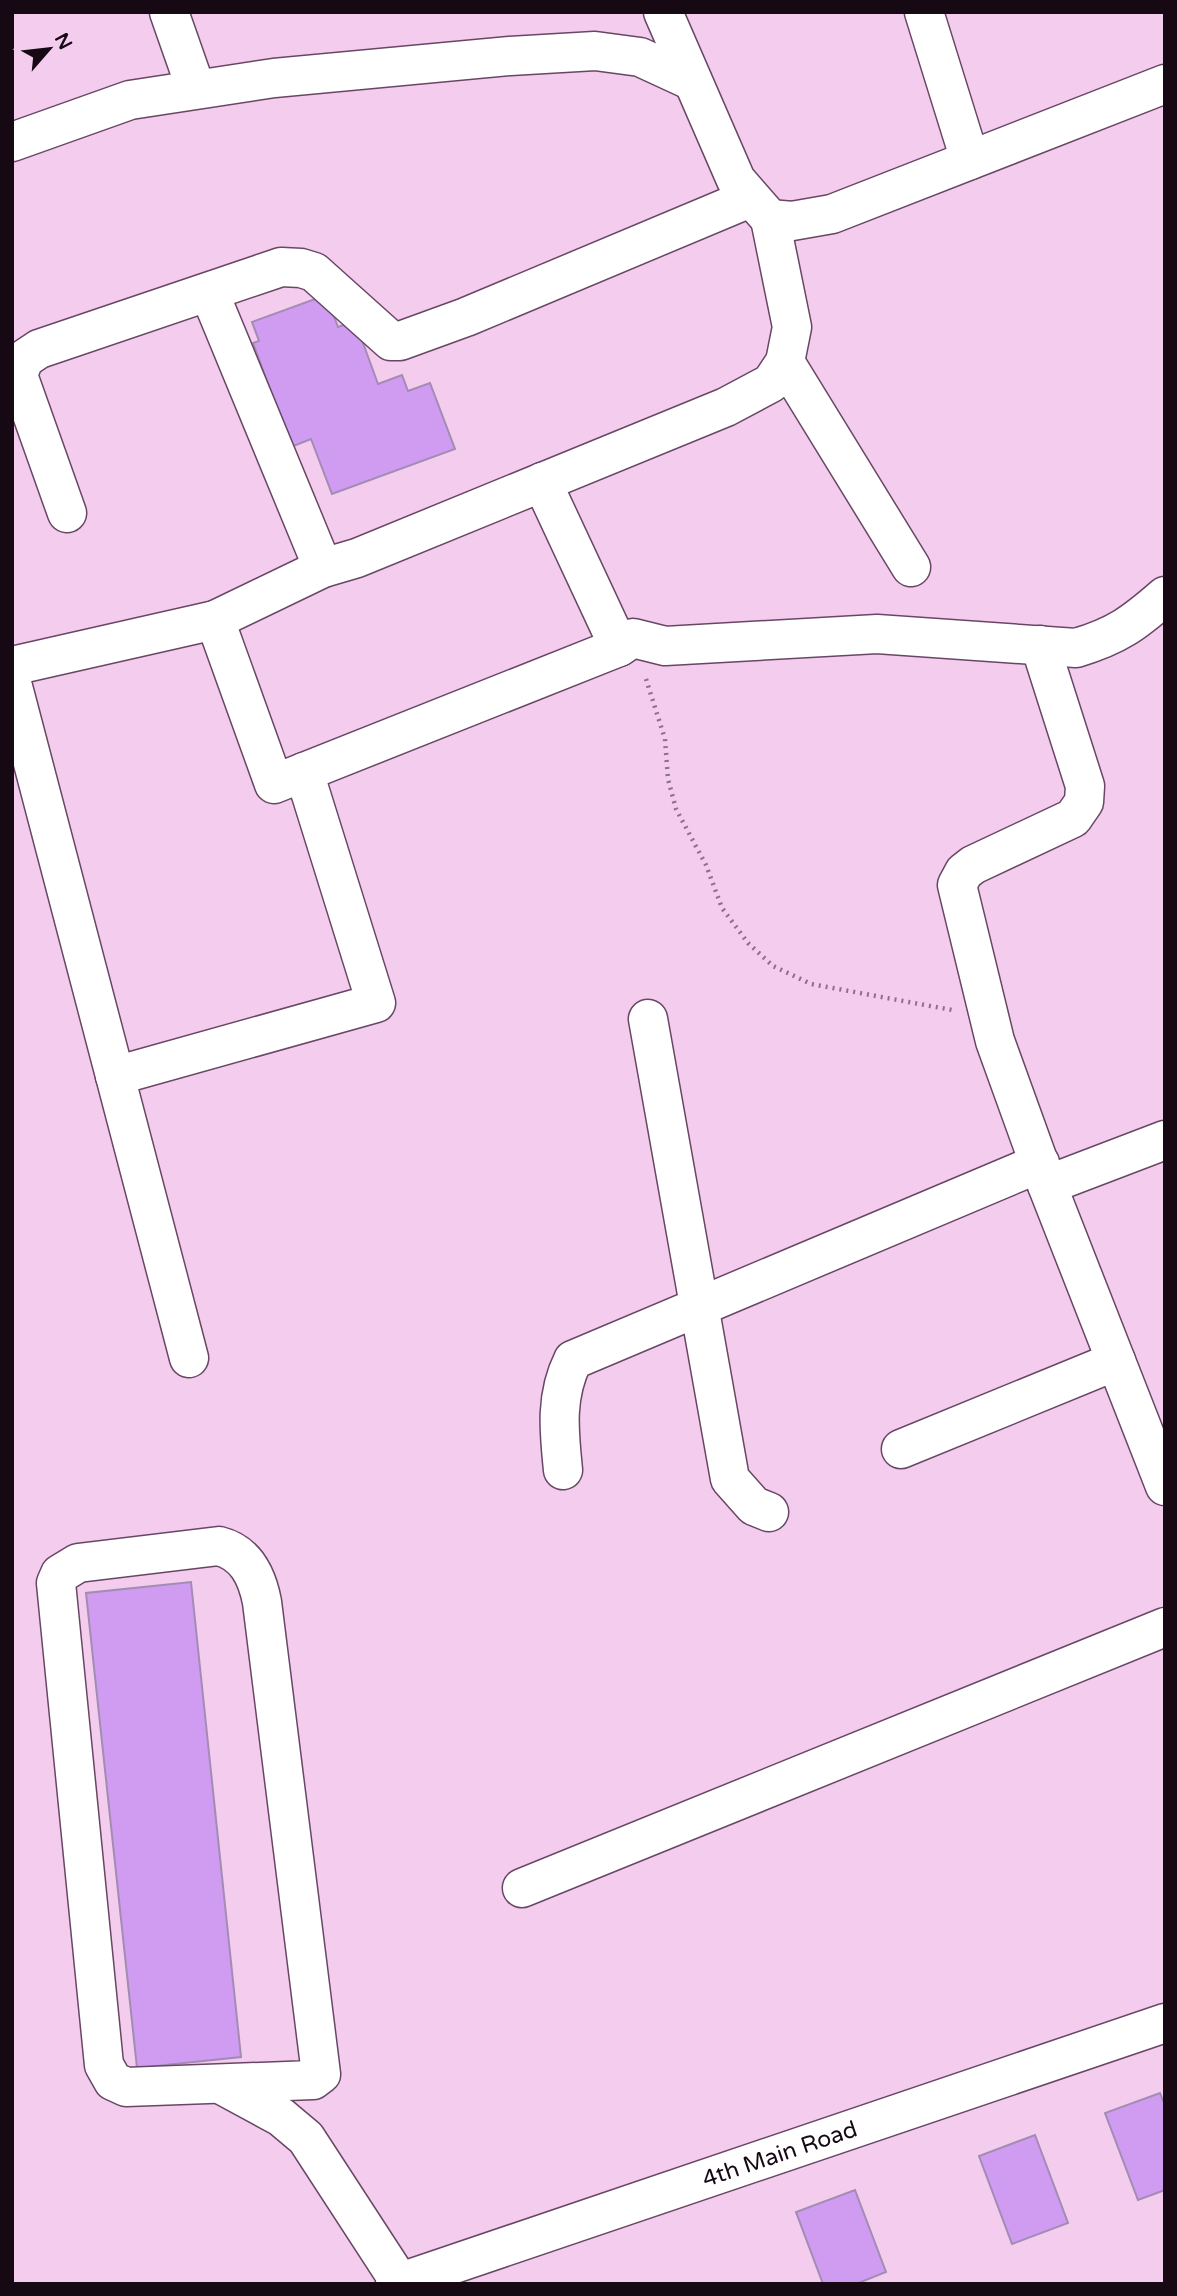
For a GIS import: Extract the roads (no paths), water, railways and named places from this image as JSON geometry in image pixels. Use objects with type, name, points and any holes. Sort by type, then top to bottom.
[{"type":"street","points":[[169,12],[195,89]]},
{"type":"street","points":[[12,666],[215,620],[323,568],[357,558],[726,407],[771,383],[785,362],[792,327],[760,209],[736,180],[663,12]]},
{"type":"street","points":[[924,12],[970,160]]},
{"type":"street","points":[[12,142],[130,100],[274,78],[468,60],[595,51],[640,57],[692,81]]},
{"type":"street","points":[[67,513],[18,375],[24,359],[39,349],[281,267],[314,272],[391,341],[400,341],[760,209],[792,221],[832,214],[1165,84]]},
{"type":"street","points":[[209,292],[323,568]]},
{"type":"street","points":[[785,362],[911,567]]},
{"type":"street","points":[[542,482],[626,643]]},
{"type":"street","points":[[215,620],[274,784],[626,643],[665,646],[877,634],[1076,648],[1105,639],[1133,624],[1165,596]]},
{"type":"street","points":[[1040,645],[1085,786],[1084,802],[1073,818],[973,865],[964,872],[957,886],[995,1041],[1043,1174],[1165,1486]]},
{"type":"street","points":[[12,683],[189,1358]]},
{"type":"street","points":[[115,1076],[376,1003],[304,772]]},
{"type":"street","points":[[648,1018],[730,1479],[754,1506],[769,1512]]},
{"type":"street","points":[[563,1470],[559,1410],[565,1376],[573,1360],[699,1307],[1043,1174],[1165,1140]]},
{"type":"street","points":[[901,1449],[1116,1361]]},
{"type":"street","points":[[221,2085],[313,2080],[321,2074],[268,1643],[258,1583],[240,1555],[219,1546],[78,1563],[60,1574],[57,1583],[104,2065],[113,2081],[126,2087],[221,2085],[281,2117],[306,2138],[399,2283]]},
{"type":"street","points":[[522,1888],[1165,1627]]},
{"type":"street","name":"4th Main Road","points":[[399,2283],[1165,2023]]}]
